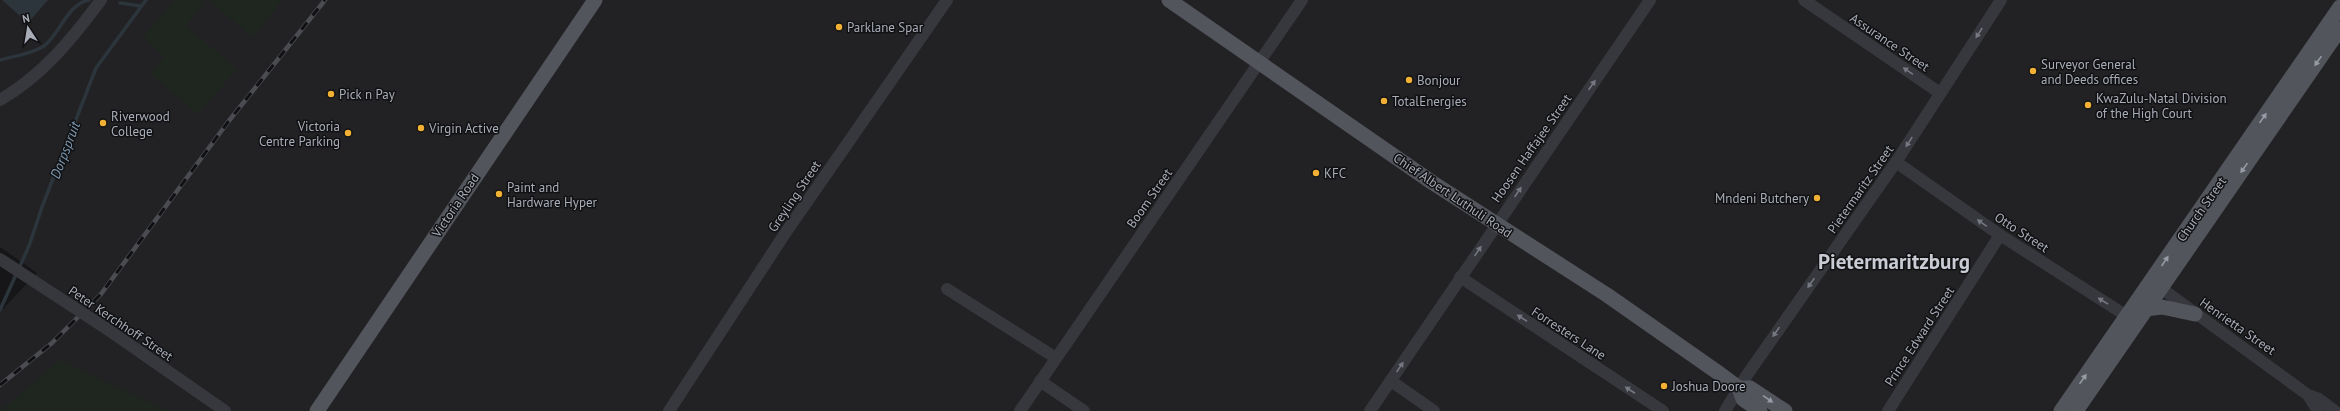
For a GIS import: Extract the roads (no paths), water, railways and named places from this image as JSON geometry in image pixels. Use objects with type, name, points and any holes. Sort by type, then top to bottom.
[{"type":"main road","name":"Victoria Road","points":[[317,411],[595,0]]},
{"type":"main road","name":"Chief Albert Luthuli Road","points":[[1169,0],[1433,183],[1606,295],[1739,388],[1750,388],[1785,411]]},
{"type":"main road","name":"Church Street","points":[[2076,411],[2131,318],[2145,309],[2156,284],[2340,7]]},
{"type":"main road","name":"Church Street","points":[[2061,411],[2156,284],[2340,29]]},
{"type":"main road","points":[[2145,309],[2162,308],[2195,314]]},
{"type":"main road","name":"Chief Albert Luthuli Road","points":[[1739,388],[1743,399],[1760,411]]},
{"type":"street","points":[[0,100],[19,89],[56,57],[101,0]]},
{"type":"street","name":"Greyling Street","points":[[669,411],[786,232],[947,0]]},
{"type":"street","name":"Boom Street","points":[[1020,411],[1302,0]]},
{"type":"street","name":"Hoosen Haffajee Street","points":[[1370,411],[1650,0]]},
{"type":"street","name":"Assurance Street","points":[[1804,0],[1940,93]]},
{"type":"street","name":"Pietermaritz Street","points":[[1725,411],[1747,374],[1896,162],[2000,0]]},
{"type":"street","name":"Otto Street","points":[[1896,162],[2000,235],[2131,318]]},
{"type":"street","name":"Prince Edward Street","points":[[1888,411],[2000,235]]},
{"type":"street","name":"Peter Kerchhoff Street","points":[[0,259],[110,331],[225,411]]},
{"type":"street","name":"Forresters Lane","points":[[1460,278],[1663,411]]},
{"type":"street","name":"Henrietta Street","points":[[2156,284],[2195,314],[2308,395],[2319,399],[2335,411]]},
{"type":"street","points":[[947,289],[1056,358]]},
{"type":"street","points":[[1040,381],[1084,411]]},
{"type":"street","points":[[1391,381],[1434,411]]},
{"type":"street","name":"Henrietta Street","points":[[2308,395],[2318,411]]},
{"type":"waterway","points":[[0,60],[28,53],[44,46],[75,7],[89,0]]},
{"type":"waterway","name":"Dorpspruit","points":[[0,310],[29,246],[42,207],[96,68],[146,0]]},
{"type":"waterway","points":[[120,3],[141,6]]},
{"type":"railway","points":[[0,385],[52,343],[101,294],[228,122],[325,0]]},
{"type":"place","name":"Parklane Spar","points":[[839,27]]},
{"type":"place","name":"Surveyor General and Deeds offices","points":[[2033,71]]},
{"type":"place","name":"Bonjour","points":[[1409,80]]},
{"type":"place","name":"Pick n Pay","points":[[331,94]]},
{"type":"place","name":"TotalEnergies","points":[[1384,101]]},
{"type":"place","name":"KwaZulu-Natal Division of the High Court","points":[[2088,105]]},
{"type":"place","name":"Riverwood College","points":[[103,123]]},
{"type":"place","name":"Virgin Active","points":[[421,128]]},
{"type":"place","name":"Victoria Centre Parking","points":[[348,133]]},
{"type":"place","name":"KFC","points":[[1316,173]]},
{"type":"place","name":"Paint and Hardware Hyper","points":[[499,194]]},
{"type":"place","name":"Mndeni Butchery","points":[[1817,198]]},
{"type":"place","name":"Joshua Doore","points":[[1664,386]]},
{"type":"district","name":"Pietermaritzburg","points":[[1894,262]]}]
